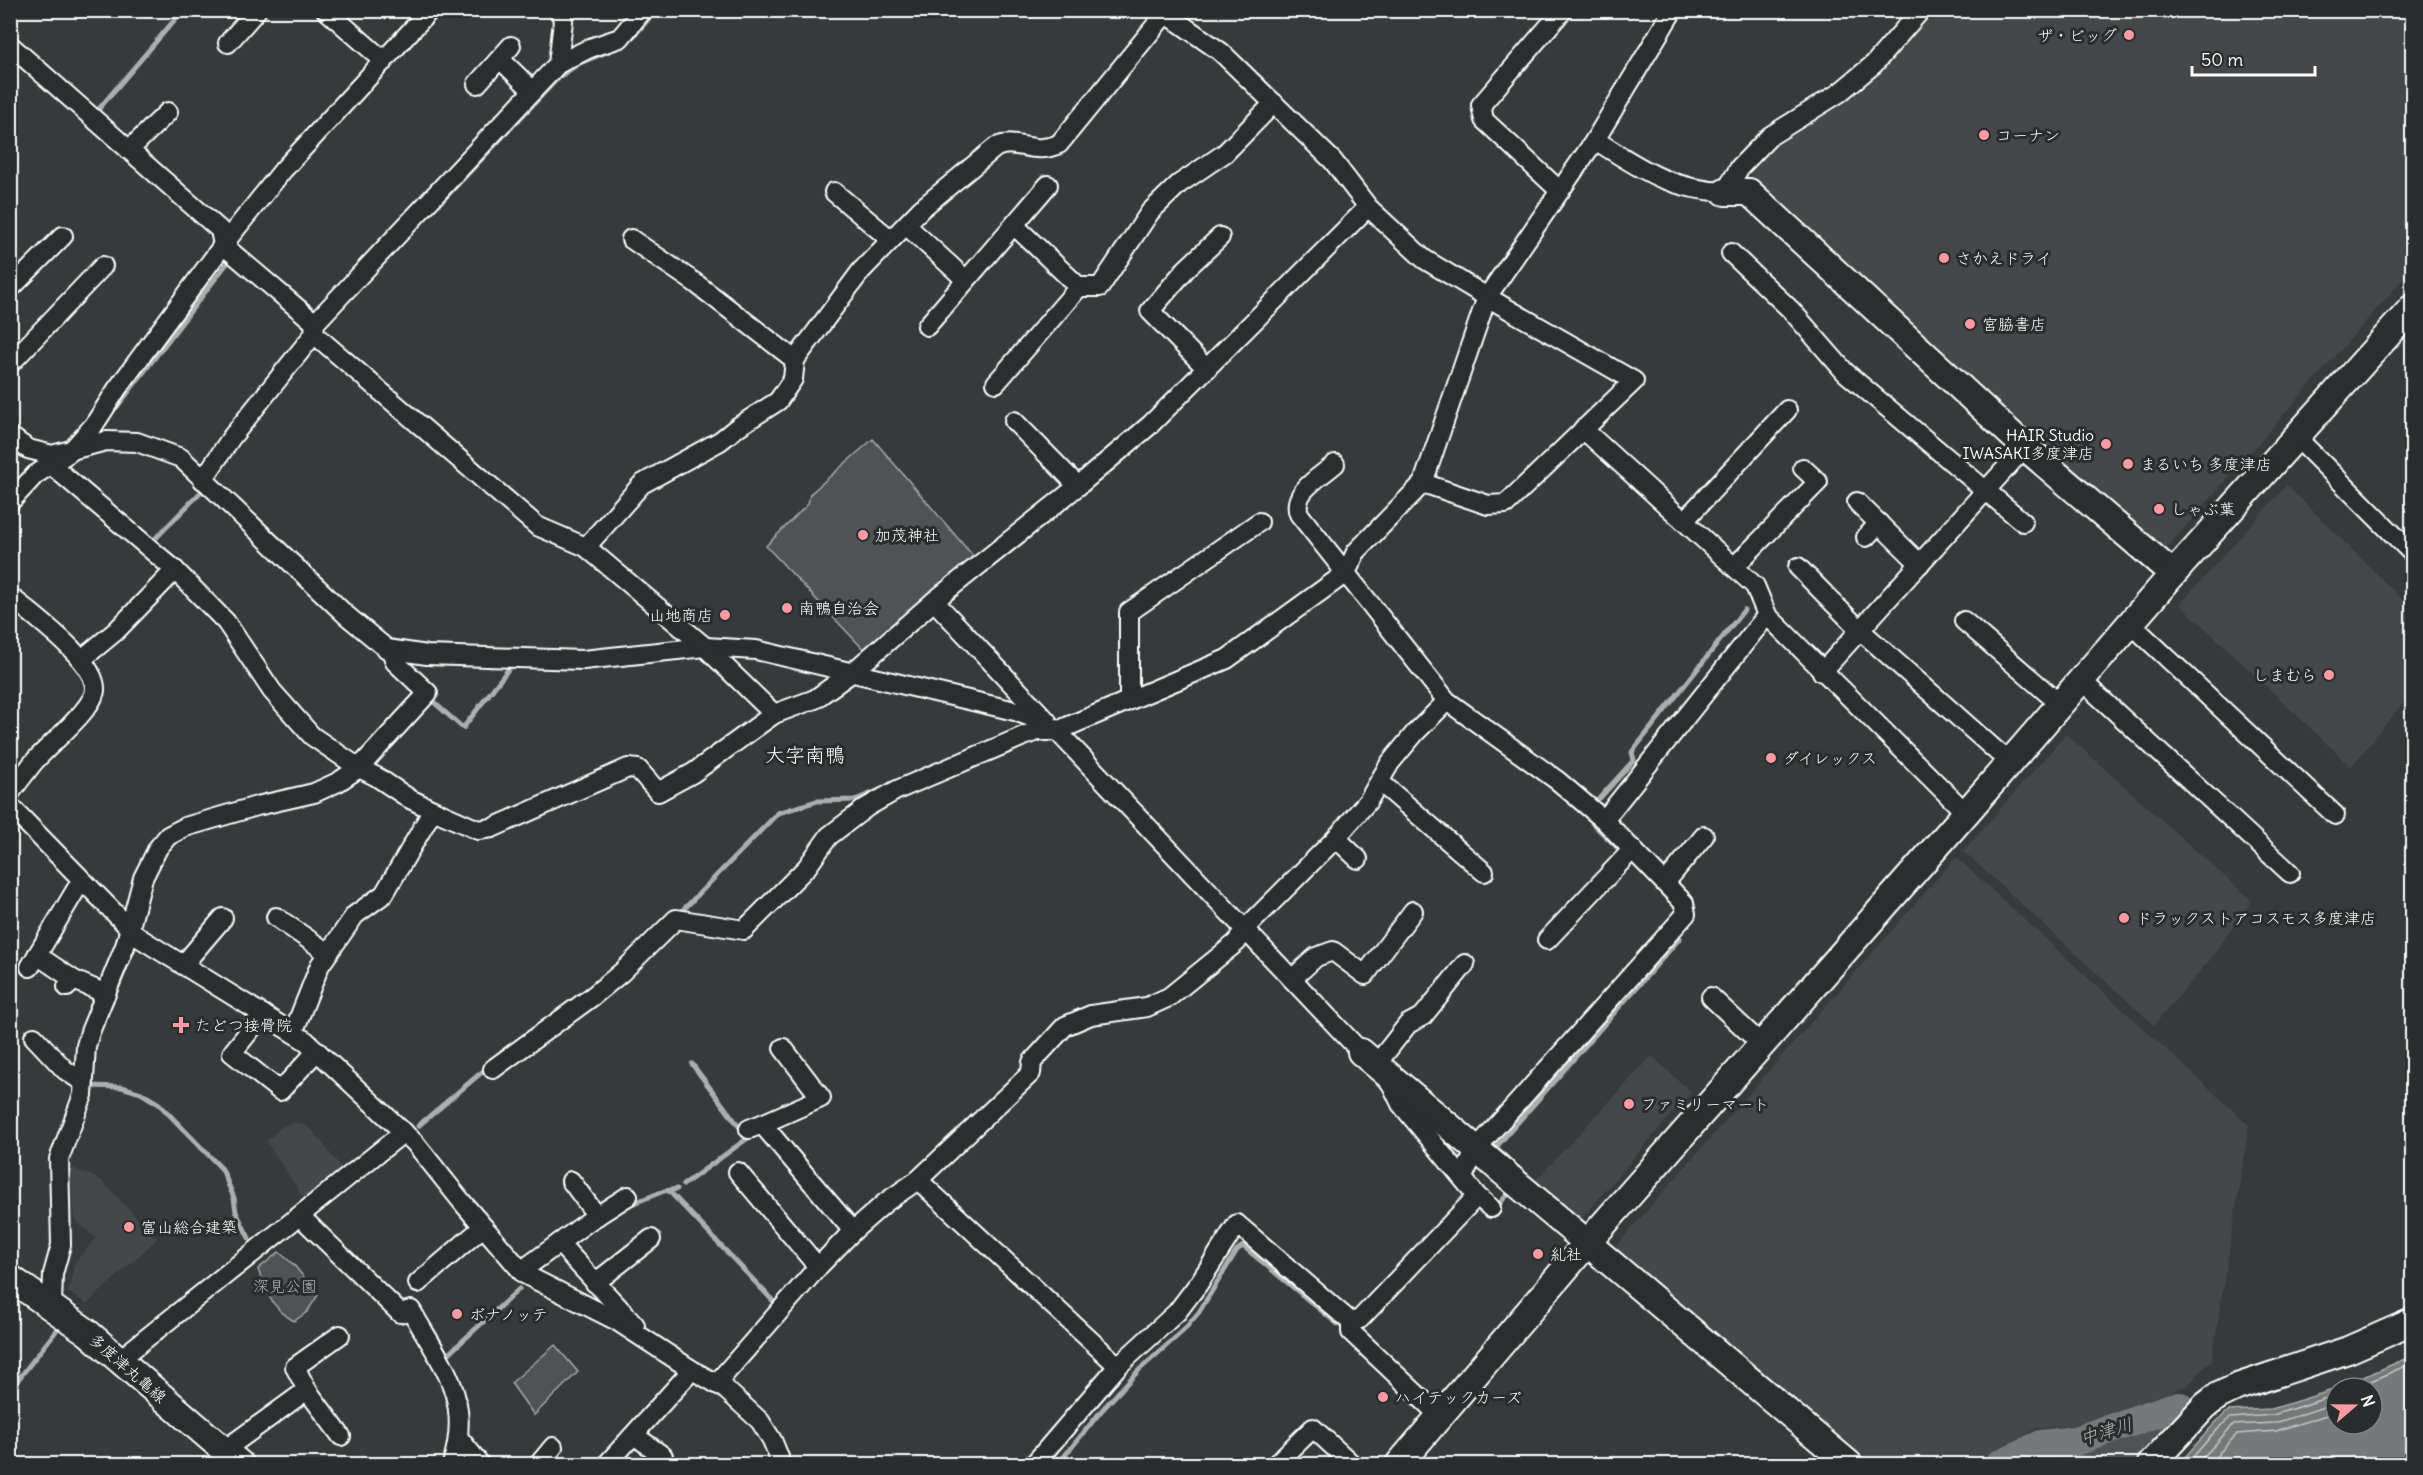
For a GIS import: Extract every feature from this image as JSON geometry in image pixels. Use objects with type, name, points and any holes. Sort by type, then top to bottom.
[{"type":"street","points":[[228,43],[257,10]]},
{"type":"street","points":[[326,10],[384,61]]},
{"type":"street","points":[[10,502],[35,475],[70,452],[94,425],[117,389],[223,245],[283,170],[430,10]]},
{"type":"street","points":[[558,64],[563,21],[560,10]]},
{"type":"street","points":[[203,480],[231,438],[314,328],[558,64],[590,48],[620,38],[643,10]]},
{"type":"street","points":[[1560,191],[1484,120],[1481,105],[1563,10]]},
{"type":"street","points":[[493,1070],[593,996],[622,972],[676,919],[744,930],[807,867],[829,836],[867,807],[897,790],[1026,735],[1038,731],[1057,731],[1227,659],[1346,573],[1356,552],[1423,483],[1487,297],[1595,140],[1673,10]]},
{"type":"street","points":[[1725,192],[1740,167],[1770,136],[1839,93],[1874,64],[1921,10]]},
{"type":"street","points":[[586,547],[642,484],[720,441],[778,401],[793,379],[795,360],[861,271],[921,209],[996,147],[1008,142],[1033,150],[1047,149],[1059,144],[1163,12],[1221,52],[1333,161],[1368,207],[1424,259],[1634,381],[1506,504],[1488,505],[1423,483]]},
{"type":"street","points":[[10,45],[133,146],[220,230],[223,245],[537,525],[586,547],[705,647],[774,714]]},
{"type":"street","points":[[477,84],[506,53],[533,91]]},
{"type":"street","points":[[1014,225],[1079,287],[1100,287],[1150,212],[1179,184],[1224,153],[1274,103]]},
{"type":"street","points":[[133,146],[168,112]]},
{"type":"street","points":[[1595,140],[1657,178],[1677,185],[1725,192],[1749,192],[2025,447],[2173,574]]},
{"type":"street","points":[[927,326],[1048,185]]},
{"type":"street","points":[[834,192],[891,240]]},
{"type":"street","points":[[50,464],[175,570],[226,622],[272,691],[312,736],[410,799],[478,830],[492,828],[628,768],[638,769],[658,792],[693,772],[774,714],[815,699],[854,671],[934,600],[1078,486],[1150,425],[1368,207]]},
{"type":"street","points":[[906,225],[966,280]]},
{"type":"street","points":[[10,289],[63,236]]},
{"type":"street","points":[[1207,369],[1150,311],[1186,269],[1220,237]]},
{"type":"street","points":[[631,239],[694,282],[795,360]]},
{"type":"street","points":[[1731,253],[1791,310],[1845,372],[2023,522]]},
{"type":"street","points":[[10,364],[103,266]]},
{"type":"street","points":[[996,383],[1079,287]]},
{"type":"street","points":[[1399,1464],[1588,1242],[2010,763],[2130,623],[2412,308]]},
{"type":"street","points":[[1684,521],[1787,410]]},
{"type":"street","points":[[1014,421],[1078,486]]},
{"type":"street","points":[[1584,429],[1755,586],[1767,615],[1966,813]]},
{"type":"street","points":[[10,436],[28,449],[52,456],[106,441],[137,442],[180,458],[346,615],[387,649],[426,655],[583,660],[705,647],[756,650],[854,671],[1015,711],[1048,724],[1057,731]]},
{"type":"street","points":[[2296,437],[2412,554]]},
{"type":"street","points":[[1822,672],[2025,447]]},
{"type":"street","points":[[1335,464],[1306,488],[1298,498],[1296,506],[1299,514],[1447,701],[1558,781],[1604,820],[1628,854],[1665,883],[1684,903],[1686,914],[1476,1149],[1462,1177]]},
{"type":"street","points":[[1734,567],[1818,482],[1803,468]]},
{"type":"street","points":[[1857,502],[1920,564]]},
{"type":"street","points":[[1129,699],[1129,612],[1259,522]]},
{"type":"street","points":[[1866,537],[1879,523]]},
{"type":"street","points":[[1798,567],[1860,630],[2010,763]]},
{"type":"street","points":[[82,659],[116,631],[175,570]]},
{"type":"street","points":[[10,596],[82,659],[91,674],[96,691],[88,707],[34,762],[10,793]]},
{"type":"street","points":[[934,600],[1244,930],[1374,1063],[1849,1464]]},
{"type":"street","points":[[1604,820],[1767,615]]},
{"type":"street","points":[[1964,621],[2060,704]]},
{"type":"street","points":[[2130,623],[2335,815]]},
{"type":"street","points":[[52,1305],[53,1274],[61,1245],[59,1159],[82,1095],[86,1046],[129,930],[143,878],[158,848],[168,836],[185,827],[257,806],[314,793],[338,782],[359,768],[428,693],[395,662],[391,650]]},
{"type":"street","points":[[2081,680],[2290,873]]},
{"type":"street","points":[[716,1384],[818,1267],[853,1231],[886,1202],[918,1180],[1031,1073],[1032,1062],[1037,1055],[1065,1026],[1091,1015],[1147,1007],[1169,997],[1237,942],[1244,930],[1336,838],[1368,801],[1390,763],[1415,733],[1447,701]]},
{"type":"street","points":[[1380,782],[1484,872]]},
{"type":"street","points":[[10,806],[129,930],[293,1033],[317,1051],[415,1143],[526,1276],[617,1321],[724,1388],[760,1420],[772,1440],[779,1458],[778,1464]]},
{"type":"street","points":[[293,1033],[320,965],[356,915],[384,894],[433,810]]},
{"type":"street","points":[[1665,883],[1704,836]]},
{"type":"street","points":[[1336,838],[1358,859]]},
{"type":"street","points":[[1547,940],[1628,854]]},
{"type":"street","points":[[81,881],[33,961],[70,984],[106,994]]},
{"type":"street","points":[[1292,979],[1316,957],[1333,951],[1365,975],[1413,911]]},
{"type":"street","points":[[183,965],[223,918]]},
{"type":"street","points":[[276,918],[328,953]]},
{"type":"street","points":[[1374,1063],[1408,1024],[1423,1016],[1465,964]]},
{"type":"street","points":[[1712,997],[1762,1045]]},
{"type":"street","points":[[263,1014],[232,1053],[280,1091],[317,1051]]},
{"type":"street","points":[[34,1037],[65,1070],[83,1082]]},
{"type":"street","points":[[783,1048],[821,1098],[755,1127],[853,1231]]},
{"type":"street","points":[[1374,1063],[1401,1104],[1477,1196],[1491,1208]]},
{"type":"street","points":[[118,1359],[404,1132]]},
{"type":"street","points":[[738,1172],[818,1267]]},
{"type":"street","points":[[571,1180],[597,1216]]},
{"type":"street","points":[[918,1180],[1118,1366]]},
{"type":"street","points":[[521,1271],[628,1196]]},
{"type":"street","points":[[1351,1322],[1360,1319],[1477,1196]]},
{"type":"street","points":[[300,1216],[400,1313],[411,1310],[452,1384],[457,1398],[458,1437],[452,1464]]},
{"type":"street","points":[[1034,1464],[1118,1366],[1177,1312],[1237,1224],[1351,1322],[1351,1332],[1441,1417]]},
{"type":"street","points":[[418,1283],[483,1227]]},
{"type":"street","points":[[595,1283],[651,1239]]},
{"type":"street","points":[[560,1243],[653,1344]]},
{"type":"street","name":"多度津丸亀線","points":[[10,1278],[52,1305],[87,1332],[232,1457]]},
{"type":"street","points":[[2151,1464],[2205,1406],[2218,1396],[2237,1387],[2348,1350],[2412,1322]]},
{"type":"street","points":[[340,1335],[295,1367],[307,1390],[341,1436]]},
{"type":"street","points":[[607,1464],[692,1370]]},
{"type":"street","points":[[232,1457],[307,1390]]},
{"type":"street","points":[[1276,1464],[1313,1428],[1352,1464]]},
{"type":"street","points":[[634,1435],[663,1456]]},
{"type":"street","points":[[458,1437],[480,1464]]},
{"type":"shaded area","points":[[1933,11],[2412,11],[2412,269],[2164,551],[1912,331],[1843,260],[1752,179],[1751,171],[1774,147],[1872,78]]},
{"type":"shaded area","points":[[2287,485],[2412,609],[2412,692],[2351,767],[2180,604]]},
{"type":"shaded area","points":[[2066,734],[2252,901],[2209,961],[2154,1025],[1963,851]]},
{"type":"shaded area","points":[[1956,857],[2249,1125],[2212,1360],[2187,1386],[2072,1426],[2038,1428],[1969,1464],[1869,1464],[1615,1247]]},
{"type":"shaded area","points":[[1652,1056],[1691,1092],[1580,1220],[1535,1181]]},
{"type":"shaded area","points":[[294,1122],[303,1124],[313,1131],[345,1172],[308,1205],[266,1141],[282,1127]]},
{"type":"shaded area","points":[[70,1167],[101,1180],[157,1239],[87,1304],[68,1292],[75,1262],[96,1238],[74,1219]]},
{"type":"green space","points":[[873,439],[973,556],[867,653],[766,546],[808,504],[810,494]]},
{"type":"green space","name":"深見公園","points":[[279,1252],[294,1265],[318,1295],[307,1312],[294,1321],[275,1305],[258,1269]]},
{"type":"green space","points":[[555,1345],[578,1372],[534,1415],[511,1383]]},
{"type":"green space","points":[[2174,1412],[2184,1416],[2141,1464],[2010,1464],[2052,1449],[2076,1446]]},
{"type":"water","points":[[2412,1356],[2412,1464],[2179,1464],[2228,1411],[2272,1409],[2324,1393],[2324,1436],[2384,1436],[2384,1376],[2366,1376]]},
{"type":"waterway","points":[[97,111],[183,10]]},
{"type":"waterway","points":[[627,42],[656,10]]},
{"type":"waterway","points":[[443,200],[559,77],[580,63],[619,47]]},
{"type":"waterway","points":[[117,407],[228,262]]},
{"type":"waterway","points":[[150,544],[201,492]]},
{"type":"waterway","points":[[1597,801],[1634,760],[1632,752],[1744,610]]},
{"type":"waterway","points":[[427,700],[429,698],[463,728],[513,663]]},
{"type":"waterway","points":[[677,916],[778,813],[817,801],[855,800],[882,789]]},
{"type":"waterway","points":[[1592,823],[1624,854]]},
{"type":"waterway","points":[[1520,1171],[1496,1147],[1680,938]]},
{"type":"waterway","points":[[102,1025],[135,946]]},
{"type":"waterway","points":[[692,1064],[744,1133]]},
{"type":"waterway","points":[[418,1126],[482,1072]]},
{"type":"waterway","points":[[89,1086],[122,1087],[141,1093],[159,1104],[222,1169],[234,1198],[236,1212],[249,1238]]},
{"type":"waterway","points":[[683,1185],[748,1138]]},
{"type":"waterway","points":[[629,1205],[664,1191],[677,1189]]},
{"type":"waterway","points":[[669,1191],[776,1304]]},
{"type":"waterway","points":[[1495,1204],[1497,1207],[1510,1191]]},
{"type":"waterway","points":[[1058,1464],[1102,1410],[1139,1370],[1183,1331],[1199,1312],[1237,1250],[1243,1246],[1339,1325]]},
{"type":"waterway","points":[[444,1358],[519,1289]]},
{"type":"waterway","points":[[10,1390],[56,1331]]},
{"type":"waterway","name":"中津川","points":[[2000,1464],[2041,1445],[2075,1441],[2171,1408],[2180,1407]]},
{"type":"place","name":"ザ・ビッグ","points":[[2129,35]]},
{"type":"place","name":"コーナン","points":[[1984,135]]},
{"type":"place","name":"さかえドライ","points":[[1944,258]]},
{"type":"place","name":"宮脇書店","points":[[1970,324]]},
{"type":"place","name":"HAIR Studio IWASAKI多度津店","points":[[2106,444]]},
{"type":"place","name":"まるいち 多度津店","points":[[2128,464]]},
{"type":"place","name":"しゃぶ葉","points":[[2159,509]]},
{"type":"place","name":"加茂神社","points":[[863,535]]},
{"type":"place","name":"南鴨自治会","points":[[787,608]]},
{"type":"place","name":"山地商店","points":[[725,615]]},
{"type":"place","name":"しまむら","points":[[2329,675]]},
{"type":"place","name":"ダイレックス","points":[[1771,758]]},
{"type":"place","name":"ドラックストアコスモス多度津店","points":[[2124,918]]},
{"type":"place","name":"たどつ接骨院","points":[[181,1025]]},
{"type":"place","name":"ファミリーマート","points":[[1629,1104]]},
{"type":"place","name":"富山総合建築","points":[[129,1227]]},
{"type":"place","name":"糺社","points":[[1538,1254]]},
{"type":"place","name":"ボナノッテ","points":[[457,1314]]},
{"type":"place","name":"ハイテックカーズ","points":[[1383,1397]]},
{"type":"district","name":"大字南鴨","points":[[805,754]]}]
